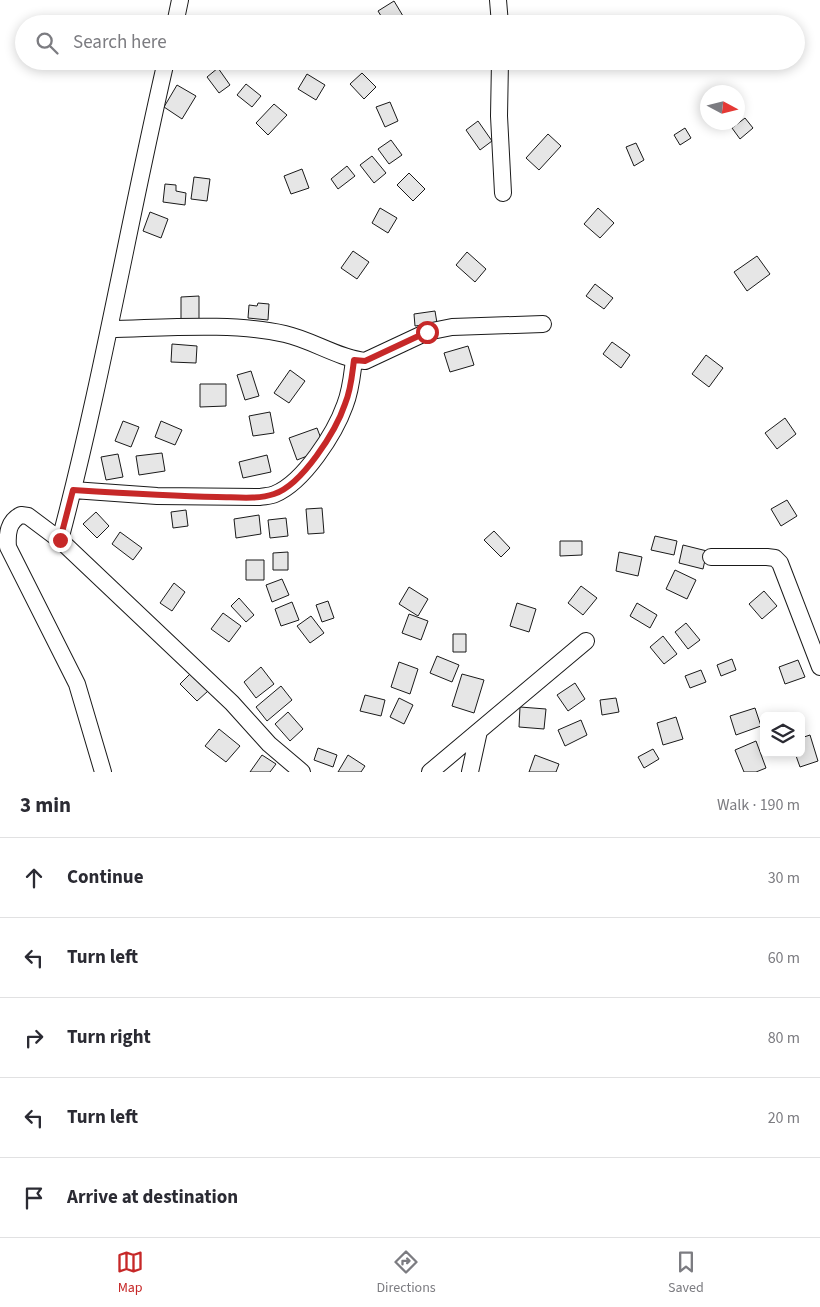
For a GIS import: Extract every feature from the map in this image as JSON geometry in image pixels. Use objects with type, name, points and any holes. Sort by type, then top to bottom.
[{"type":"street","points":[[177,15],[180,0]]},
{"type":"street","points":[[498,0],[499,15]]},
{"type":"street","points":[[60,540],[109,330],[130,222],[164,70]]},
{"type":"street","points":[[500,70],[499,116],[502,193]]},
{"type":"street","points":[[109,330],[231,329],[284,334],[314,343],[354,360],[365,361],[427,332],[452,327],[543,324]]},
{"type":"street","points":[[73,490],[166,496],[260,497],[276,494],[296,480],[323,448],[345,404],[354,360]]},
{"type":"street","points":[[103,772],[77,684],[8,547],[7,536],[10,525],[15,518],[21,515],[28,516],[60,540],[232,703],[269,744],[302,772]]},
{"type":"street","points":[[711,557],[767,557],[775,558],[780,562],[820,667]]},
{"type":"street","points":[[430,772],[586,641]]},
{"type":"street","points":[[470,772],[479,731]]},
{"type":"building","points":[[394,1],[402,15],[380,15],[378,11]]},
{"type":"building","points":[[216,70],[219,70],[230,85],[219,93],[207,77]]},
{"type":"building","points":[[362,73],[376,87],[364,99],[350,84]]},
{"type":"building","points":[[307,74],[325,85],[316,100],[298,89]]},
{"type":"building","points":[[246,84],[261,96],[252,107],[237,95]]},
{"type":"building","points":[[177,85],[196,96],[182,119],[164,107]]},
{"type":"building","points":[[390,102],[398,121],[385,127],[376,107]]},
{"type":"building","points":[[274,104],[287,115],[268,135],[256,123]]},
{"type":"building","points":[[745,118],[753,128],[740,139],[733,130],[745,130]]},
{"type":"building","points":[[478,121],[492,141],[480,150],[466,130]]},
{"type":"building","points":[[685,128],[691,138],[680,145],[674,135]]},
{"type":"building","points":[[548,134],[561,146],[539,170],[526,158]]},
{"type":"building","points":[[391,140],[402,155],[389,164],[378,149]]},
{"type":"building","points":[[636,143],[644,160],[634,166],[626,147]]},
{"type":"building","points":[[372,156],[386,173],[374,183],[360,165]]},
{"type":"building","points":[[347,166],[355,176],[338,189],[331,179]]},
{"type":"building","points":[[302,169],[309,188],[291,194],[284,176]]},
{"type":"building","points":[[409,173],[425,189],[413,201],[397,185]]},
{"type":"building","points":[[194,177],[210,179],[207,201],[191,199]]},
{"type":"building","points":[[165,184],[176,185],[176,191],[186,193],[185,205],[163,202]]},
{"type":"building","points":[[380,208],[397,218],[388,233],[372,223]]},
{"type":"building","points":[[598,208],[614,223],[600,238],[584,224]]},
{"type":"building","points":[[150,212],[168,219],[161,238],[143,231]]},
{"type":"building","points":[[353,251],[369,262],[357,279],[341,268]]},
{"type":"building","points":[[467,252],[486,269],[475,282],[456,265]]},
{"type":"building","points":[[757,256],[770,274],[747,291],[734,272]]},
{"type":"building","points":[[595,284],[613,298],[604,309],[586,296]]},
{"type":"building","points":[[199,296],[199,321],[181,321],[181,297]]},
{"type":"building","points":[[258,303],[269,304],[268,320],[248,318],[249,305],[257,306]]},
{"type":"building","points":[[435,311],[437,323],[415,326],[414,314]]},
{"type":"building","points":[[612,342],[630,355],[621,368],[603,354]]},
{"type":"building","points":[[172,344],[197,346],[196,363],[171,362]]},
{"type":"building","points":[[468,346],[474,365],[450,372],[444,353]]},
{"type":"building","points":[[706,355],[723,368],[709,387],[692,374]]},
{"type":"building","points":[[290,370],[305,381],[289,403],[274,393]]},
{"type":"building","points":[[251,371],[259,396],[245,400],[237,375]]},
{"type":"building","points":[[200,384],[226,384],[226,406],[200,407]]},
{"type":"building","points":[[270,412],[274,433],[253,436],[249,416]]},
{"type":"building","points":[[785,418],[796,434],[777,449],[765,433]]},
{"type":"building","points":[[123,421],[139,427],[131,447],[115,441]]},
{"type":"building","points":[[161,421],[182,430],[175,445],[155,437]]},
{"type":"building","points":[[317,428],[325,449],[297,460],[289,438]]},
{"type":"building","points":[[162,453],[165,471],[139,475],[136,456]]},
{"type":"building","points":[[118,454],[123,477],[106,480],[101,457]]},
{"type":"building","points":[[267,455],[271,472],[243,478],[239,462]]},
{"type":"building","points":[[787,500],[797,516],[781,526],[771,509]]},
{"type":"building","points":[[322,508],[324,533],[308,534],[306,509]]},
{"type":"building","points":[[186,510],[188,526],[173,528],[171,512]]},
{"type":"building","points":[[96,512],[109,526],[97,538],[83,524]]},
{"type":"building","points":[[259,515],[261,534],[236,538],[234,519]]},
{"type":"building","points":[[286,518],[288,536],[270,538],[268,520]]},
{"type":"building","points":[[494,531],[510,548],[501,557],[484,540]]},
{"type":"building","points":[[120,532],[142,548],[133,560],[112,544]]},
{"type":"building","points":[[655,536],[677,541],[674,555],[651,550]]},
{"type":"building","points":[[560,541],[582,541],[582,555],[560,556]]},
{"type":"building","points":[[683,545],[707,551],[703,569],[679,563]]},
{"type":"building","points":[[288,552],[288,570],[273,570],[273,553]]},
{"type":"building","points":[[619,552],[642,557],[638,576],[616,571]]},
{"type":"building","points":[[246,560],[264,560],[264,580],[246,580]]},
{"type":"building","points":[[675,570],[696,580],[687,599],[666,589]]},
{"type":"building","points":[[282,579],[289,595],[272,602],[266,585]]},
{"type":"building","points":[[174,583],[185,592],[172,611],[160,603]]},
{"type":"building","points":[[581,586],[597,598],[583,615],[568,603]]},
{"type":"building","points":[[409,587],[428,599],[418,616],[399,604]]},
{"type":"building","points":[[764,591],[777,606],[762,619],[749,604]]},
{"type":"building","points":[[239,598],[254,615],[246,622],[231,606]]},
{"type":"building","points":[[328,601],[334,618],[322,622],[316,605]]},
{"type":"building","points":[[292,602],[299,620],[281,626],[275,609]]},
{"type":"building","points":[[517,603],[536,609],[529,632],[510,626]]},
{"type":"building","points":[[637,603],[657,615],[650,628],[630,616]]},
{"type":"building","points":[[223,613],[241,626],[229,642],[211,629]]},
{"type":"building","points":[[409,614],[428,621],[421,640],[402,633]]},
{"type":"building","points":[[311,616],[324,633],[310,643],[297,626]]},
{"type":"building","points":[[686,623],[700,640],[688,649],[675,632]]},
{"type":"building","points":[[453,634],[466,634],[466,652],[453,652]]},
{"type":"building","points":[[663,636],[677,654],[664,664],[650,647]]},
{"type":"building","points":[[437,656],[459,665],[452,682],[430,673]]},
{"type":"building","points":[[732,659],[736,670],[721,676],[717,665]]},
{"type":"building","points":[[798,660],[805,677],[785,684],[779,667]]},
{"type":"building","points":[[399,662],[418,669],[410,694],[391,687]]},
{"type":"building","points":[[261,667],[274,684],[256,698],[244,682]]},
{"type":"building","points":[[701,670],[706,682],[690,688],[685,676]]},
{"type":"building","points":[[190,674],[208,691],[197,701],[180,684]]},
{"type":"building","points":[[462,674],[484,680],[474,713],[452,706]]},
{"type":"building","points":[[575,683],[585,699],[568,711],[557,695]]},
{"type":"building","points":[[281,686],[292,700],[267,721],[256,707]]},
{"type":"building","points":[[365,695],[385,700],[381,716],[360,711]]},
{"type":"building","points":[[399,698],[413,705],[404,724],[390,717]]},
{"type":"building","points":[[616,698],[619,712],[602,715],[600,700]]},
{"type":"building","points":[[520,707],[546,709],[544,729],[519,727]]},
{"type":"building","points":[[755,708],[760,726],[736,735],[730,716]]},
{"type":"building","points":[[288,712],[303,729],[290,741],[275,724]]},
{"type":"building","points":[[676,717],[683,739],[663,745],[657,723]]},
{"type":"building","points":[[581,720],[587,735],[565,746],[558,730]]},
{"type":"building","points":[[219,729],[240,746],[226,762],[205,746]]},
{"type":"building","points":[[810,735],[818,761],[800,767],[796,757],[805,757],[805,737]]},
{"type":"building","points":[[756,741],[760,757],[762,757],[766,768],[756,772],[744,772],[735,750]]},
{"type":"building","points":[[318,748],[337,755],[333,767],[314,760]]},
{"type":"building","points":[[653,749],[659,759],[644,768],[638,757]]},
{"type":"building","points":[[262,755],[276,764],[270,772],[250,772]]},
{"type":"building","points":[[348,755],[365,766],[361,772],[338,772]]},
{"type":"building","points":[[535,755],[559,764],[556,772],[529,772]]},
{"type":"route","points":[[60,540],[73,490],[157,496],[260,497],[276,494],[296,480],[323,448],[336,426],[351,382],[354,360],[365,361],[427,332]]}]
